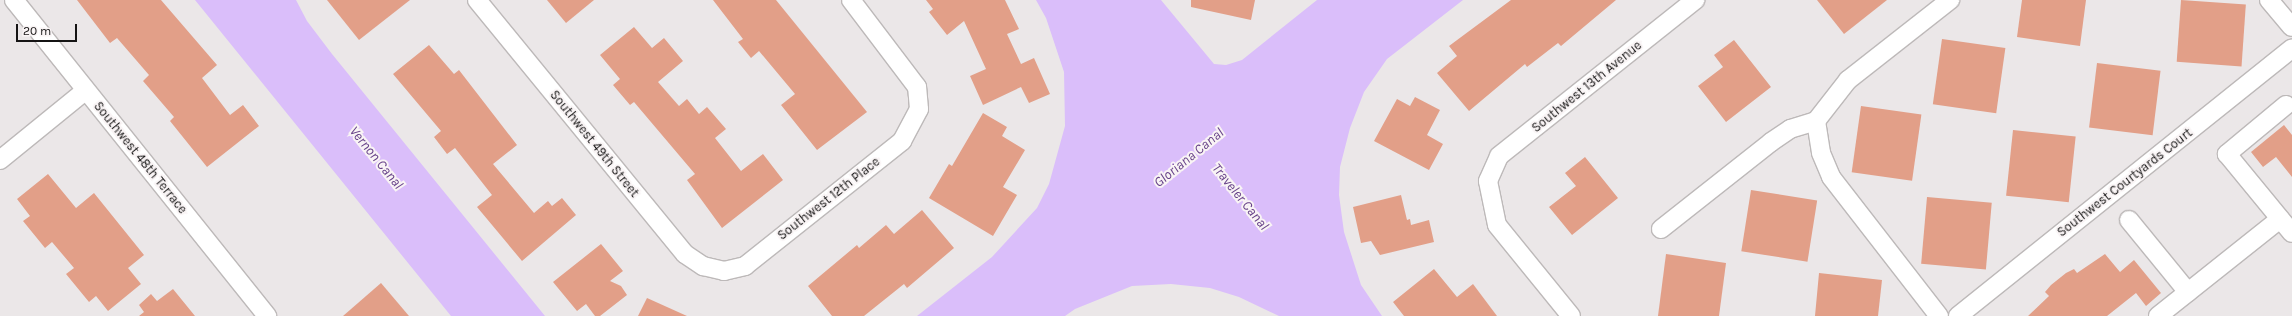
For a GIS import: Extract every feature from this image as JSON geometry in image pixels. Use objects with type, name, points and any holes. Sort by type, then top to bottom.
[{"type":"street","name":"Southwest 48th Terrace","points":[[14,0],[85,91],[267,316]]},
{"type":"street","name":"Southwest 49th Street","points":[[477,0],[685,254],[703,266],[724,271]]},
{"type":"street","name":"Southwest 12th Place","points":[[724,271],[745,266],[902,141],[919,109],[917,87],[851,0]]},
{"type":"street","name":"Southwest 13th Avenue","points":[[1571,316],[1497,225],[1488,181],[1499,156],[1696,0]]},
{"type":"street","points":[[1661,229],[1771,142],[1790,130],[1816,121],[1848,80],[1950,0]]},
{"type":"street","points":[[2269,0],[2292,27]]},
{"type":"street","name":"Southwest Courtyards Court","points":[[1958,316],[2292,48]]},
{"type":"street","points":[[0,160],[85,91]]},
{"type":"street","points":[[2286,106],[2228,154],[2292,233]]},
{"type":"street","points":[[1816,121],[1821,152],[1831,177],[1939,316]]},
{"type":"street","points":[[2158,316],[2280,218]]},
{"type":"street","points":[[2129,220],[2188,292]]},
{"type":"water","name":"Vernon Canal","points":[[195,0],[296,0],[307,21],[332,54],[545,316],[451,316]]},
{"type":"water","points":[[1036,0],[1161,0],[1214,64],[1226,65],[1242,60],[1317,0],[1463,0],[1387,59],[1364,92],[1350,128],[1340,167],[1339,195],[1344,232],[1361,285],[1382,316],[1279,316],[1239,297],[1210,288],[1171,284],[1132,286],[1075,309],[1065,316],[917,316],[992,257],[1037,208],[1049,184],[1065,126],[1064,72],[1046,18]]},
{"type":"building","points":[[77,0],[161,0],[217,65],[202,78],[230,115],[243,105],[259,126],[207,167],[170,121],[174,117],[143,81],[149,75],[117,38],[110,43]]},
{"type":"building","points":[[327,0],[410,0],[359,40]]},
{"type":"building","points":[[547,0],[594,0],[566,23]]},
{"type":"building","points":[[713,0],[776,0],[867,112],[817,150],[781,105],[795,94],[759,51],[751,58],[738,42],[743,39]]},
{"type":"building","points":[[926,0],[1005,0],[1019,29],[1007,34],[1021,64],[1034,58],[1050,94],[1029,103],[1021,87],[983,105],[970,76],[986,69],[964,21],[947,35],[929,12],[933,9]]},
{"type":"building","points":[[1191,0],[1255,0],[1251,20],[1191,7]]},
{"type":"building","points":[[1511,0],[1616,0],[1561,46],[1558,43],[1527,67],[1525,64],[1469,111],[1437,73],[1457,56],[1449,46]]},
{"type":"building","points":[[1817,0],[1887,0],[1844,34]]},
{"type":"building","points":[[2022,0],[2086,0],[2080,46],[2017,37]]},
{"type":"building","points":[[2181,0],[2246,5],[2242,66],[2177,62]]},
{"type":"building","points":[[634,27],[652,48],[664,38],[683,61],[658,82],[679,106],[687,99],[699,114],[707,107],[726,129],[715,138],[741,171],[763,154],[783,180],[722,228],[687,180],[695,174],[634,102],[630,105],[613,85],[620,79],[600,55]]},
{"type":"building","points":[[1942,39],[2005,48],[1996,113],[1933,104]]},
{"type":"building","points":[[1734,40],[1771,87],[1726,122],[1698,86],[1723,67],[1714,55]]},
{"type":"building","points":[[429,45],[454,74],[459,70],[517,145],[493,164],[534,213],[548,201],[552,206],[562,198],[576,215],[522,261],[477,207],[492,195],[455,148],[447,154],[434,137],[441,131],[393,74]]},
{"type":"building","points":[[2097,63],[2161,71],[2153,135],[2089,128]]},
{"type":"building","points":[[1415,97],[1440,110],[1427,135],[1443,144],[1429,170],[1374,141],[1397,99],[1410,106]]},
{"type":"building","points":[[1861,106],[1921,114],[1912,181],[1852,172]]},
{"type":"building","points":[[983,113],[1007,127],[1002,136],[1025,150],[1003,187],[1017,195],[993,236],[929,198],[949,164],[952,166]]},
{"type":"building","points":[[2284,125],[2292,135],[2292,177],[2276,157],[2263,167],[2251,152]]},
{"type":"building","points":[[2013,130],[2076,137],[2069,202],[2006,196]]},
{"type":"building","points":[[1585,157],[1618,198],[1572,235],[1549,207],[1576,186],[1565,173]]},
{"type":"building","points":[[48,174],[76,208],[94,193],[144,255],[128,268],[141,284],[108,311],[96,296],[89,302],[66,274],[74,268],[52,242],[45,248],[23,221],[30,216],[17,199]]},
{"type":"building","points":[[1751,190],[1817,200],[1807,262],[1741,251]]},
{"type":"building","points":[[1401,195],[1407,220],[1410,219],[1411,225],[1429,220],[1434,242],[1380,255],[1371,241],[1361,243],[1353,207]]},
{"type":"building","points":[[1927,197],[1992,203],[1986,269],[1921,264]]},
{"type":"building","points":[[922,210],[954,248],[907,288],[904,284],[864,316],[832,316],[808,286],[857,245],[859,248],[886,225],[894,234]]},
{"type":"building","points":[[601,244],[623,271],[610,281],[621,286],[627,295],[600,316],[595,316],[586,304],[577,311],[553,282]]},
{"type":"building","points":[[1666,254],[1726,263],[1719,316],[1658,316]]},
{"type":"building","points":[[2105,254],[2120,272],[2134,260],[2161,293],[2146,306],[2136,293],[2107,316],[2028,316],[2049,296],[2045,292],[2051,285],[2066,273],[2074,269],[2077,273]]},
{"type":"building","points":[[1434,269],[1457,297],[1473,284],[1497,316],[1404,316],[1393,302]]},
{"type":"building","points":[[1819,273],[1882,280],[1878,316],[1815,316]]},
{"type":"building","points":[[381,283],[409,316],[343,316]]},
{"type":"building","points":[[173,289],[195,316],[139,316],[144,312],[139,305],[151,294],[157,301]]},
{"type":"building","points":[[647,298],[687,316],[638,316]]},
{"type":"water label","name":"Gloriana Canal","points":[[1189,158]]},
{"type":"water label","name":"Traveler Canal","points":[[1240,197]]}]
